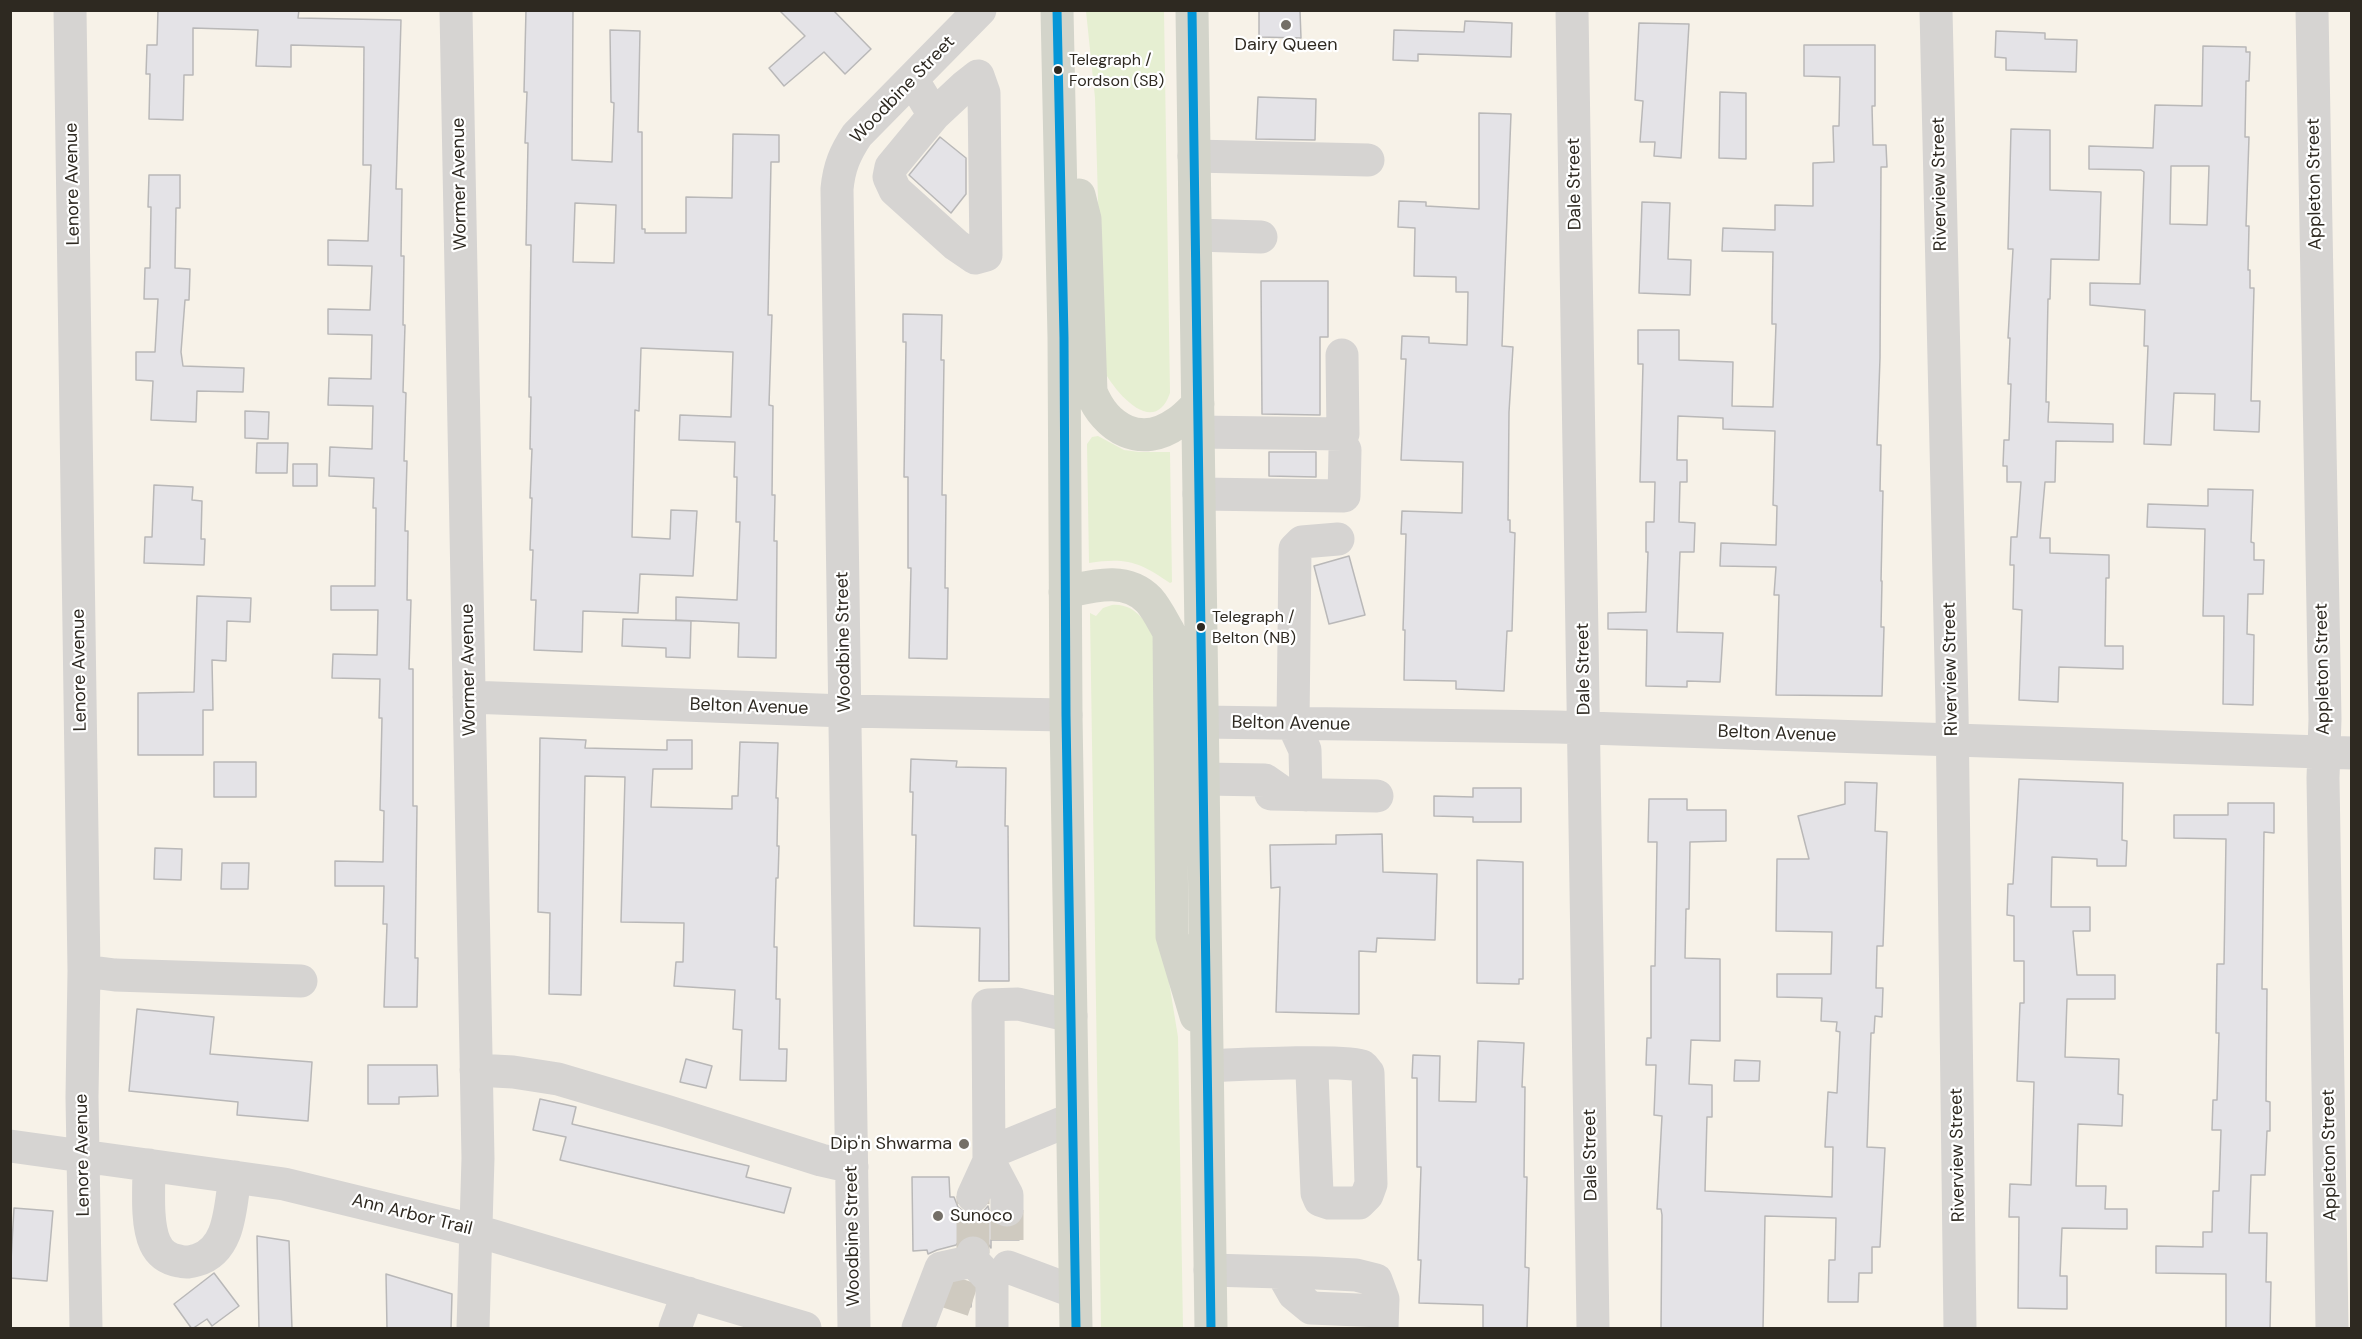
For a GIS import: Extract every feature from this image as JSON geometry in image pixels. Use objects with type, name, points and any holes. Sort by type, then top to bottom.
[{"type":"main road","points":[[1057,10],[1076,1329]]},
{"type":"main road","points":[[1192,10],[1211,1329]]},
{"type":"main road","points":[[1060,108],[1084,219],[1091,385],[1096,404],[1103,415],[1124,431],[1147,435],[1198,418]]},
{"type":"main road","points":[[1065,592],[1102,584],[1116,584],[1132,588],[1149,600],[1169,632],[1172,936],[1208,1061]]},
{"type":"street","name":"Lenore Avenue","points":[[70,10],[84,971],[83,1156],[86,1329]]},
{"type":"street","name":"Wormer Avenue","points":[[456,10],[476,1070],[477,1231],[473,1329]]},
{"type":"street","name":"Woodbine Street","points":[[854,1329],[838,171],[844,154],[857,135],[980,10]]},
{"type":"street","name":"Dale Street","points":[[1572,10],[1593,1329]]},
{"type":"street","name":"Riverview Street","points":[[1936,10],[1952,740],[1960,1329]]},
{"type":"street","name":"Appleton Street","points":[[2312,10],[2338,752],[2332,1329]]},
{"type":"street","points":[[978,76],[984,93],[986,255],[975,258],[956,244],[895,190],[889,177],[891,166],[934,115],[978,76]]},
{"type":"street","points":[[912,80],[934,115]]},
{"type":"street","points":[[1194,156],[1368,160]]},
{"type":"street","points":[[1196,235],[1261,237]]},
{"type":"street","points":[[1198,418],[1343,434],[1342,356]]},
{"type":"street","points":[[1199,494],[1344,496],[1344,450]]},
{"type":"street","points":[[1287,794],[1305,750],[1293,724],[1295,549],[1302,542],[1338,540]]},
{"type":"street","name":"Belton Avenue","points":[[469,697],[845,711],[1066,715]]},
{"type":"street","name":"Belton Avenue","points":[[1202,722],[1585,728],[2338,752]]},
{"type":"street","points":[[1203,778],[1265,780],[1287,794],[1377,796]]},
{"type":"street","points":[[84,971],[115,975],[301,981]]},
{"type":"street","points":[[973,1196],[989,1157],[988,1005],[1018,1004],[1071,1016]]},
{"type":"street","points":[[1208,1061],[1351,1064],[1362,1066],[1368,1073],[1371,1184],[1367,1195],[1359,1203],[1329,1203],[1320,1200],[1317,1192],[1312,1073],[1306,1064]]},
{"type":"street","points":[[476,1070],[513,1072],[558,1079],[821,1160],[852,1167]]},
{"type":"street","points":[[989,1157],[1072,1119]]},
{"type":"street","name":"Ann Arbor Trail","points":[[10,1146],[284,1184],[477,1231],[800,1328]]},
{"type":"street","points":[[918,1329],[982,1275],[1007,1195],[989,1157]]},
{"type":"street","points":[[149,1165],[150,1218],[154,1243],[166,1258],[186,1263],[206,1257],[219,1245],[226,1228],[236,1178]]},
{"type":"street","points":[[1210,1270],[1282,1273],[1294,1294],[1311,1308],[1380,1307]]},
{"type":"street","points":[[982,1275],[1075,1292]]},
{"type":"street","points":[[675,1329],[688,1293]]},
{"type":"green space","points":[[1086,11],[1164,11],[1170,393],[1163,406],[1154,412],[1145,411],[1125,398],[1103,369],[1095,98]]},
{"type":"green space","points":[[1098,436],[1124,450],[1170,452],[1172,582],[1170,583],[1150,570],[1132,563],[1102,561],[1089,563],[1087,444],[1092,437]]},
{"type":"green space","points":[[1112,605],[1128,607],[1134,611],[1158,641],[1164,951],[1178,1037],[1183,1328],[1101,1328],[1090,613],[1096,616],[1103,608]]},
{"type":"building","points":[[158,10],[299,10],[298,18],[401,20],[396,189],[402,189],[401,256],[404,256],[403,392],[406,393],[404,461],[407,461],[405,531],[408,531],[407,600],[411,600],[409,669],[413,669],[413,806],[417,806],[415,958],[418,958],[417,1007],[384,1007],[387,924],[383,924],[384,886],[335,886],[335,861],[383,862],[384,811],[380,810],[382,718],[379,718],[380,679],[332,678],[333,654],[377,655],[378,610],[331,610],[331,586],[375,586],[374,478],[329,476],[330,447],[372,449],[373,406],[328,405],[329,378],[371,379],[372,335],[328,334],[328,309],[370,310],[372,266],[328,265],[328,240],[368,241],[371,165],[363,165],[364,47],[291,45],[291,67],[256,66],[258,30],[193,28],[193,75],[184,75],[183,120],[149,119],[150,74],[146,74],[147,45],[157,45]]},
{"type":"building","points":[[526,10],[573,10],[572,160],[612,162],[614,103],[611,102],[610,30],[640,31],[638,132],[642,132],[642,229],[645,229],[645,233],[686,233],[686,197],[732,198],[733,134],[779,135],[779,162],[771,162],[768,315],[772,315],[769,405],[773,406],[772,495],[775,495],[774,541],[777,541],[776,658],[738,657],[739,623],[676,620],[676,597],[737,600],[740,522],[736,522],[735,442],[679,440],[680,415],[731,417],[733,352],[641,348],[639,411],[635,410],[632,537],[670,539],[671,510],[697,511],[693,576],[640,574],[638,613],[583,611],[582,652],[534,650],[536,600],[531,600],[533,550],[530,550],[532,498],[530,498],[531,397],[529,397],[531,245],[526,245],[528,143],[525,143],[527,92],[524,92]],"holes":[[[575,203],[616,205],[614,263],[573,262]]]},
{"type":"building","points":[[779,10],[833,10],[871,49],[845,74],[824,52],[784,86],[769,68],[805,36]]},
{"type":"building","points":[[1259,11],[1300,11],[1301,38],[1259,37]]},
{"type":"building","points":[[1465,21],[1512,23],[1511,57],[1418,54],[1418,61],[1393,60],[1394,30],[1464,32]]},
{"type":"building","points":[[1639,23],[1689,24],[1681,158],[1654,156],[1655,142],[1640,142],[1643,101],[1635,100]]},
{"type":"building","points":[[1996,31],[2045,33],[2045,39],[2077,40],[2076,72],[2006,70],[2006,58],[1995,57]]},
{"type":"building","points":[[1804,45],[1875,45],[1873,145],[1886,145],[1887,167],[1881,167],[1877,445],[1881,445],[1880,491],[1883,491],[1882,696],[1776,695],[1779,595],[1774,595],[1776,567],[1720,566],[1721,543],[1776,545],[1777,506],[1773,505],[1775,431],[1723,429],[1723,418],[1678,416],[1677,460],[1687,460],[1687,482],[1680,482],[1679,522],[1695,523],[1694,552],[1680,552],[1677,632],[1723,633],[1720,682],[1687,681],[1687,687],[1646,686],[1647,630],[1608,629],[1608,613],[1646,612],[1648,552],[1646,552],[1646,522],[1654,522],[1655,482],[1640,482],[1643,364],[1638,364],[1638,330],[1679,330],[1679,360],[1733,362],[1732,406],[1773,407],[1776,324],[1772,324],[1773,252],[1722,251],[1723,228],[1775,230],[1775,205],[1813,206],[1813,163],[1834,162],[1833,126],[1839,126],[1840,77],[1804,76]]},
{"type":"building","points":[[2203,46],[2246,47],[2246,52],[2250,52],[2249,81],[2246,81],[2245,137],[2249,137],[2246,226],[2249,226],[2250,288],[2254,288],[2251,401],[2260,401],[2259,432],[2214,430],[2215,394],[2174,393],[2171,445],[2144,444],[2148,346],[2144,346],[2145,310],[2090,305],[2090,283],[2140,284],[2144,172],[2141,170],[2089,169],[2089,146],[2153,148],[2155,105],[2202,106]],"holes":[[[2171,166],[2209,166],[2207,225],[2170,224]]]},
{"type":"building","points":[[1720,92],[1746,93],[1746,159],[1719,158]]},
{"type":"building","points":[[1258,97],[1316,99],[1315,140],[1256,139]]},
{"type":"building","points":[[1479,113],[1511,114],[1502,346],[1513,347],[1509,412],[1508,520],[1510,520],[1510,532],[1515,533],[1512,631],[1507,631],[1504,691],[1456,689],[1456,681],[1404,680],[1406,534],[1401,534],[1402,511],[1462,513],[1463,462],[1401,460],[1406,359],[1401,359],[1402,336],[1429,337],[1429,343],[1467,345],[1468,292],[1456,292],[1456,277],[1414,276],[1415,228],[1398,227],[1399,201],[1426,202],[1426,206],[1479,209]]},
{"type":"building","points":[[2011,129],[2050,130],[2050,190],[2101,192],[2099,260],[2051,259],[2046,402],[2049,402],[2048,422],[2113,424],[2113,442],[2056,441],[2055,482],[2045,482],[2040,538],[2050,538],[2050,553],[2109,555],[2109,578],[2106,578],[2105,646],[2123,646],[2123,669],[2059,667],[2058,702],[2019,700],[2022,610],[2013,609],[2014,565],[2010,565],[2011,537],[2017,537],[2021,482],[2007,482],[2007,466],[2003,466],[2004,440],[2009,440],[2011,384],[2008,384],[2010,338],[2008,338],[2013,249],[2008,249]]},
{"type":"building","points":[[940,137],[966,158],[966,194],[951,213],[909,175]]},
{"type":"building","points":[[149,175],[180,175],[180,208],[176,208],[175,268],[190,269],[189,300],[185,300],[181,352],[183,366],[244,368],[243,392],[197,391],[196,422],[151,420],[153,381],[136,380],[136,352],[155,352],[158,299],[144,299],[145,268],[150,268]]},
{"type":"building","points":[[1642,202],[1670,203],[1668,259],[1691,260],[1690,295],[1639,293]]},
{"type":"building","points":[[1261,281],[1328,281],[1328,337],[1320,337],[1320,415],[1262,414]]},
{"type":"building","points":[[903,314],[942,315],[941,360],[944,360],[942,495],[946,495],[947,659],[909,658],[911,568],[908,568],[908,477],[904,477],[906,342],[903,342]]},
{"type":"building","points":[[245,411],[269,412],[268,439],[245,438]]},
{"type":"building","points":[[257,443],[288,443],[287,473],[256,473]]},
{"type":"building","points":[[1269,452],[1316,452],[1316,477],[1269,476]]},
{"type":"building","points":[[293,464],[317,464],[317,486],[293,486]]},
{"type":"building","points":[[154,485],[193,487],[192,500],[202,501],[201,539],[205,539],[204,565],[144,563],[145,537],[152,537]]},
{"type":"building","points":[[2208,489],[2253,490],[2251,542],[2254,543],[2254,560],[2264,560],[2263,594],[2248,594],[2247,634],[2254,635],[2253,705],[2223,704],[2224,616],[2203,616],[2205,529],[2147,527],[2148,504],[2208,506]]},
{"type":"building","points":[[1349,556],[1365,615],[1329,624],[1314,566]]},
{"type":"building","points":[[197,596],[251,598],[250,622],[227,621],[226,661],[212,660],[213,710],[203,710],[203,755],[138,755],[138,693],[194,692]]},
{"type":"building","points":[[623,619],[691,621],[690,658],[666,657],[666,648],[622,646]]},
{"type":"building","points":[[540,738],[586,740],[585,748],[667,750],[667,740],[692,740],[692,769],[653,769],[651,807],[732,809],[732,796],[738,796],[740,742],[778,743],[776,798],[778,798],[777,846],[779,846],[774,947],[777,947],[776,999],[780,999],[779,1049],[787,1049],[786,1081],[740,1080],[742,1030],[733,1029],[735,990],[674,986],[676,962],[683,962],[684,923],[621,922],[625,777],[585,776],[581,995],[549,994],[550,913],[538,912]]},
{"type":"building","points":[[911,759],[957,761],[956,767],[1006,768],[1005,826],[1008,826],[1009,981],[979,981],[980,928],[914,926],[916,835],[912,835]]},
{"type":"building","points":[[214,762],[256,762],[256,797],[214,797]]},
{"type":"building","points":[[2019,779],[2123,783],[2122,840],[2127,841],[2126,866],[2097,866],[2097,859],[2052,857],[2051,907],[2090,907],[2090,931],[2073,931],[2077,975],[2115,975],[2115,999],[2067,999],[2065,1057],[2119,1059],[2118,1094],[2123,1095],[2122,1126],[2078,1124],[2076,1186],[2106,1186],[2105,1209],[2127,1209],[2127,1229],[2062,1228],[2060,1276],[2067,1276],[2067,1309],[2018,1308],[2019,1217],[2009,1217],[2010,1184],[2031,1185],[2034,1082],[2017,1081],[2020,1003],[2024,1003],[2024,961],[2014,961],[2014,916],[2007,915],[2008,884],[2013,884]]},
{"type":"building","points":[[1845,782],[1877,783],[1875,831],[1887,832],[1883,946],[1877,946],[1876,988],[1883,988],[1882,1017],[1875,1016],[1874,1033],[1871,1033],[1867,1147],[1885,1148],[1880,1247],[1872,1247],[1872,1273],[1859,1273],[1858,1302],[1828,1302],[1829,1260],[1835,1260],[1836,1218],[1765,1216],[1763,1329],[1661,1329],[1662,1215],[1661,1209],[1657,1209],[1662,1116],[1654,1115],[1656,1065],[1646,1065],[1647,1038],[1651,1038],[1651,966],[1655,966],[1657,842],[1648,842],[1649,799],[1687,799],[1687,810],[1726,810],[1726,841],[1690,842],[1689,909],[1686,909],[1685,958],[1720,959],[1720,1041],[1691,1040],[1689,1084],[1712,1085],[1712,1117],[1707,1117],[1705,1191],[1832,1197],[1833,1147],[1825,1147],[1828,1092],[1837,1093],[1840,1032],[1836,1031],[1837,1022],[1821,1021],[1822,998],[1777,997],[1777,974],[1831,974],[1832,932],[1776,931],[1777,859],[1809,859],[1798,816],[1845,804]]},
{"type":"building","points":[[1473,788],[1521,788],[1521,822],[1473,822],[1473,817],[1434,816],[1434,796],[1473,797]]},
{"type":"building","points":[[2228,803],[2274,803],[2274,833],[2264,832],[2262,989],[2267,989],[2266,1101],[2270,1102],[2270,1131],[2267,1131],[2265,1175],[2251,1175],[2249,1233],[2267,1233],[2266,1282],[2271,1282],[2270,1329],[2226,1329],[2226,1274],[2156,1273],[2156,1246],[2203,1247],[2203,1232],[2212,1232],[2213,1191],[2219,1191],[2221,1130],[2212,1130],[2213,1100],[2217,1100],[2219,1033],[2216,1033],[2217,964],[2224,964],[2226,839],[2174,838],[2174,815],[2228,815]]},
{"type":"building","points":[[1382,834],[1383,872],[1437,874],[1435,940],[1377,938],[1376,952],[1359,951],[1359,1014],[1276,1012],[1280,887],[1271,888],[1270,845],[1336,844],[1336,835]]},
{"type":"building","points":[[155,848],[182,849],[181,880],[154,879]]},
{"type":"building","points":[[1477,860],[1523,862],[1523,979],[1519,979],[1519,984],[1477,983]]},
{"type":"building","points":[[222,863],[249,863],[248,889],[221,889]]},
{"type":"building","points":[[137,1009],[214,1017],[210,1054],[312,1062],[308,1121],[237,1115],[238,1102],[129,1091]]},
{"type":"building","points":[[1478,1041],[1524,1043],[1522,1087],[1525,1087],[1524,1177],[1527,1177],[1525,1267],[1529,1268],[1527,1329],[1483,1329],[1483,1305],[1419,1303],[1421,1167],[1417,1167],[1417,1078],[1412,1078],[1413,1055],[1440,1056],[1439,1101],[1476,1102]]},
{"type":"building","points":[[686,1059],[712,1066],[706,1088],[680,1082]]},
{"type":"building","points":[[1735,1060],[1760,1061],[1759,1081],[1734,1081]]},
{"type":"building","points":[[368,1065],[437,1065],[438,1096],[399,1097],[399,1104],[368,1104]]},
{"type":"building","points":[[540,1099],[576,1107],[572,1124],[749,1166],[746,1177],[791,1188],[784,1213],[560,1160],[566,1137],[533,1130]]},
{"type":"building","points":[[912,1177],[949,1177],[950,1197],[954,1197],[958,1207],[974,1215],[983,1212],[988,1206],[991,1219],[997,1226],[1008,1229],[1019,1224],[1019,1240],[991,1240],[991,1248],[983,1237],[972,1234],[963,1237],[956,1245],[928,1254],[927,1250],[913,1251]]},
{"type":"building","points":[[14,1208],[53,1211],[47,1281],[10,1278]]},
{"type":"building","points":[[257,1236],[289,1241],[292,1329],[259,1329]]},
{"type":"building","points":[[214,1273],[239,1306],[212,1326],[207,1319],[192,1329],[174,1304]]},
{"type":"building","points":[[386,1274],[452,1294],[451,1329],[387,1329]]},
{"type":"building","points":[[967,1282],[973,1288],[971,1307],[949,1300],[955,1284]]},
{"type":"tunnel","points":[[973,1196],[973,1253]]},
{"type":"tunnel","points":[[1007,1210],[1007,1240]]},
{"type":"tunnel","points":[[946,1291],[973,1300]]},
{"type":"transit line","points":[[1057,10],[1064,338],[1066,715],[1076,1328]]},
{"type":"transit line","points":[[1192,10],[1211,1328]]},
{"type":"place","name":"Dairy Queen","points":[[1286,25]]},
{"type":"place","name":"Telegraph / Fordson (SB)","points":[[1058,70]]},
{"type":"place","name":"Telegraph / Belton (NB)","points":[[1201,627]]},
{"type":"place","name":"Dip'n Shwarma","points":[[964,1144]]},
{"type":"place","name":"Sunoco","points":[[938,1216]]}]
